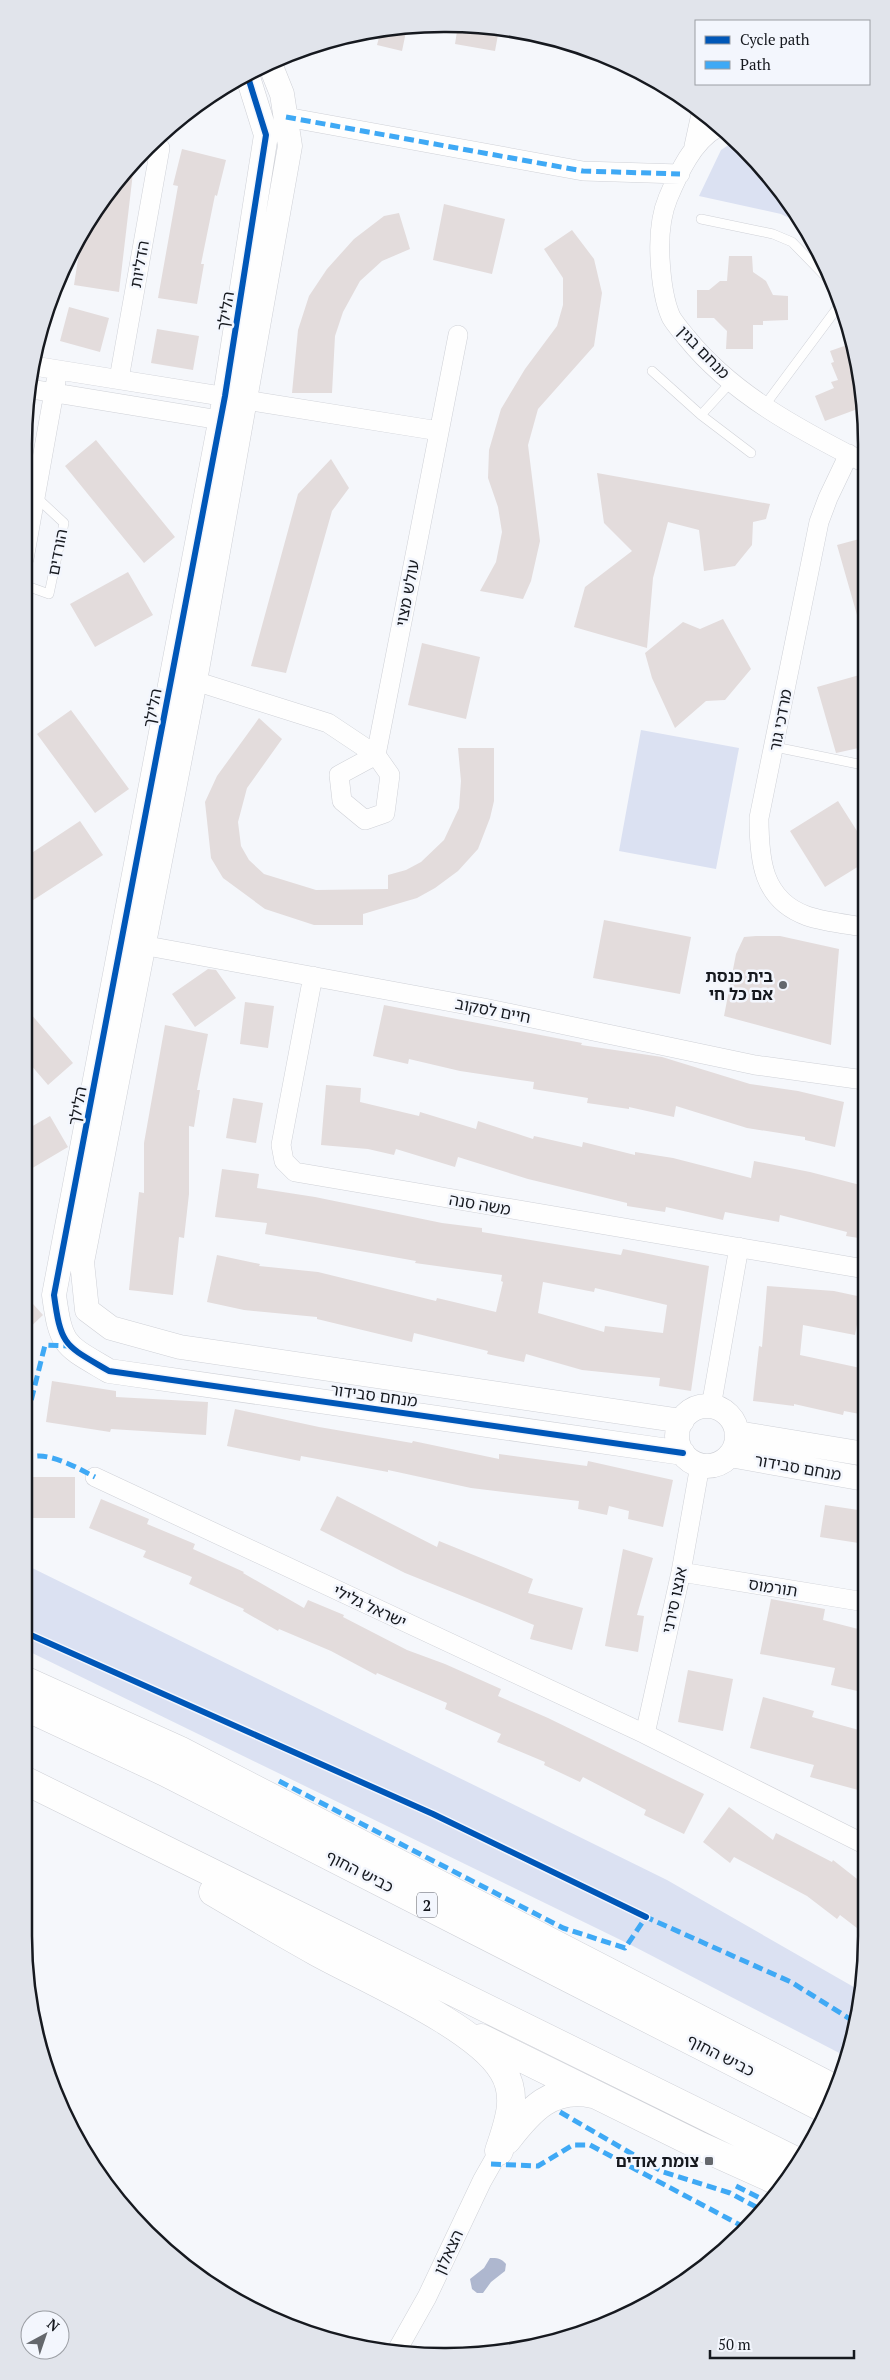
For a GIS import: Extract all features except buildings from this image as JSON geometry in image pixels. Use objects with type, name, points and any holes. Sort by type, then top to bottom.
[{"type":"highway","points":[[32,1684],[179,1750],[829,2086]]},
{"type":"highway","name":"כביש החוף","points":[[32,1710],[166,1772],[820,2106]]},
{"type":"highway","points":[[32,1786],[791,2159]]},
{"type":"highway","points":[[32,1787],[315,1951],[446,2021],[700,2146],[776,2180]]},
{"type":"highway","points":[[446,2021],[476,2041],[503,2070],[511,2092],[512,2111],[499,2151]]},
{"type":"highway","points":[[499,2151],[527,2113],[554,2096],[574,2092],[598,2095]]},
{"type":"street","name":"הלילך","points":[[68,1346],[58,1326],[54,1295],[121,941],[235,397],[290,146],[282,94],[273,71]]},
{"type":"street","name":"הלילך","points":[[235,397],[266,135],[250,82]]},
{"type":"street","points":[[286,117],[583,171],[680,174]]},
{"type":"street","name":"מנחם בגין","points":[[693,150],[699,121]]},
{"type":"street","name":"מנחם בגין","points":[[712,131],[693,150],[663,210],[659,243],[661,281],[671,318],[696,349],[732,381],[808,434],[856,458]]},
{"type":"street","name":"הדליות","points":[[119,379],[160,148]]},
{"type":"street","name":"עולש מצוי","points":[[195,681],[328,723],[376,755],[458,335]]},
{"type":"street","points":[[40,367],[439,431]]},
{"type":"street","name":"הורדים","points":[[32,517],[59,370]]},
{"type":"street","points":[[36,391],[230,422]]},
{"type":"street","name":"הלילך","points":[[87,1310],[82,1262],[145,946],[195,681],[230,422]]},
{"type":"street","name":"מרדכי גור","points":[[856,458],[828,498],[819,522],[775,747],[759,818],[762,868],[772,889],[785,903],[807,916],[858,926]]},
{"type":"street","name":"חיים לסקוב","points":[[121,941],[484,1008],[755,1065],[858,1079]]},
{"type":"street","name":"משה סנה","points":[[313,976],[281,1145],[284,1161],[295,1172],[858,1268]]},
{"type":"street","points":[[711,1407],[739,1247]]},
{"type":"street","name":"מנחם סבידור","points":[[87,1310],[111,1328],[180,1347],[682,1421]]},
{"type":"street","name":"מנחם סבידור","points":[[68,1346],[109,1371],[691,1459]]},
{"type":"street","points":[[711,1407],[731,1418],[737,1433],[737,1440],[730,1455],[717,1465],[691,1459],[677,1437],[682,1421],[694,1409],[711,1407]]},
{"type":"street","name":"מנחם סבידור","points":[[737,1433],[858,1453]]},
{"type":"street","name":"מנחם סבידור","points":[[730,1455],[858,1478]]},
{"type":"street","name":"אנצו סירני","points":[[645,1734],[681,1572],[691,1459]]},
{"type":"street","name":"ישראל גלילי","points":[[95,1477],[645,1734],[858,1841]]},
{"type":"street","name":"תורמוס","points":[[681,1572],[858,1601]]},
{"type":"street","name":"הצאלון","points":[[400,2345],[499,2151]]},
{"type":"lane","points":[[701,219],[773,234],[792,242],[817,268]]},
{"type":"lane","points":[[764,405],[835,310]]},
{"type":"lane","points":[[652,371],[701,415],[751,453]]},
{"type":"lane","points":[[701,415],[732,381]]},
{"type":"lane","name":"הורדים","points":[[32,588],[49,594],[64,523],[36,496]]},
{"type":"lane","points":[[775,747],[858,764]]},
{"type":"shaded area","points":[[728,145],[737,153],[772,194],[789,218],[781,214],[699,196],[721,150]]},
{"type":"shaded area","points":[[641,730],[739,748],[716,869],[619,851]]},
{"type":"shaded area","points":[[32,1568],[667,1880],[854,1987],[850,2015],[840,2053],[633,1946],[32,1653]]},
{"type":"shaded area","points":[[490,2258],[499,2259],[504,2262],[506,2264],[505,2271],[491,2282],[483,2293],[477,2293],[472,2289],[470,2279],[484,2268]]},
{"type":"marked path","points":[[286,117],[583,171],[680,174]]},
{"type":"marked path","points":[[32,1397],[45,1345],[69,1346]]},
{"type":"marked path","points":[[32,1457],[49,1457],[59,1460],[95,1477]]},
{"type":"marked path","points":[[279,1781],[563,1928],[625,1948],[646,1917],[791,1982],[849,2018]]},
{"type":"marked path","points":[[560,2112],[663,2172],[730,2193],[755,2207]]},
{"type":"marked path","points":[[491,2164],[538,2166],[573,2145],[590,2145],[739,2225]]},
{"type":"marked path","points":[[736,2186],[762,2199]]},
{"type":"cycle path","points":[[250,82],[266,135],[225,396],[54,1295],[59,1325],[63,1335],[74,1349],[109,1371],[683,1453]]},
{"type":"cycle path","points":[[32,1636],[433,1814],[646,1917]]},
{"type":"place","name":"בית כנסת אם כל חי","points":[[783,985]]},
{"type":"place","name":"צומת אודים","points":[[709,2161]]}]
